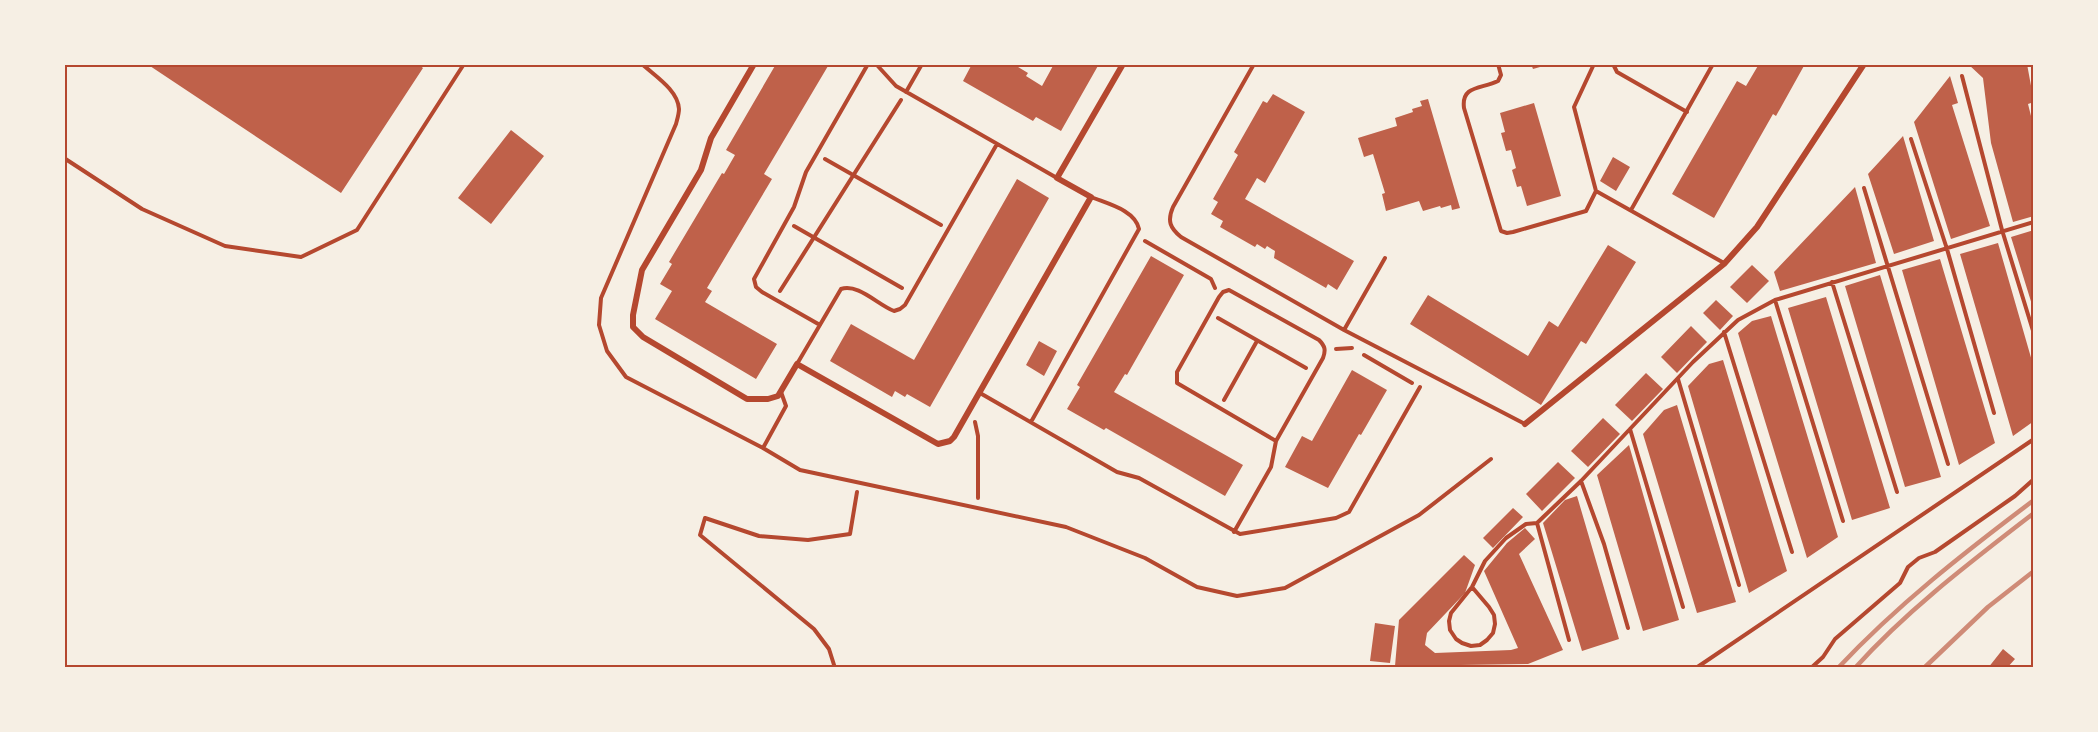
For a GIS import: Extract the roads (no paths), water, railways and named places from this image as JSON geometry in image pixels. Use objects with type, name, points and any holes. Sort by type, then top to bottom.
[{"type":"street","points":[[754,64],[711,138],[701,170],[642,270],[633,315],[633,327],[642,337],[747,399],[773,398],[782,392],[797,364],[933,442],[944,444],[954,437],[1090,197],[1057,178],[1124,64]]},
{"type":"street","points":[[1525,424],[1724,264],[1757,226],[1864,64]]},
{"type":"lane","points":[[64,158],[142,209],[225,246],[301,256],[357,230],[464,64]]},
{"type":"lane","points":[[642,64],[666,85],[675,98],[679,110],[676,124],[601,298],[599,325],[608,351],[626,376],[800,470],[1066,527],[1145,558],[1197,587],[1237,596],[1285,588],[1419,515],[1491,459]]},
{"type":"lane","points":[[820,325],[756,287],[754,279],[794,207],[806,172],[868,64]]},
{"type":"lane","points":[[876,64],[896,86],[1057,178]]},
{"type":"lane","points":[[906,92],[922,64]]},
{"type":"lane","points":[[1254,64],[1173,207],[1169,217],[1172,229],[1181,237],[1344,330],[1525,424]]},
{"type":"lane","points":[[1498,64],[1501,75],[1498,81],[1473,89],[1466,93],[1463,99],[1467,120],[1501,231],[1507,233],[1586,211],[1596,191],[1575,119],[1574,107],[1594,64]]},
{"type":"lane","points":[[1613,64],[1617,72],[1687,112]]},
{"type":"lane","points":[[1631,210],[1713,64]]},
{"type":"lane","points":[[1962,76],[2002,230],[2034,334]]},
{"type":"lane","points":[[1911,139],[1947,249],[1994,413]]},
{"type":"lane","points":[[797,364],[841,289],[847,287],[894,311],[905,305],[997,144]]},
{"type":"lane","points":[[1864,188],[1948,464]]},
{"type":"lane","points":[[1596,191],[1724,264]]},
{"type":"lane","points":[[1031,422],[1139,229],[1137,221],[1132,216],[1090,197]]},
{"type":"lane","points":[[1472,587],[1494,615],[1495,624],[1493,633],[1487,640],[1480,645],[1471,646],[1462,644],[1456,639],[1450,630],[1449,621],[1451,613],[1472,587],[1485,561],[1506,538],[1526,524],[1537,523],[1738,320],[1775,300],[2034,222]]},
{"type":"lane","points":[[1344,330],[1385,258]]},
{"type":"lane","points":[[1832,282],[1897,492]]},
{"type":"lane","points":[[1234,532],[1271,466],[1276,441],[1325,351],[1323,344],[1318,340],[1229,290],[1223,292],[1175,377],[1177,383],[1182,387],[1276,441]]},
{"type":"lane","points":[[1775,300],[1843,521]]},
{"type":"lane","points":[[1725,332],[1792,552]]},
{"type":"lane","points":[[1678,379],[1739,585]]},
{"type":"lane","points":[[979,393],[1117,471],[1139,478],[1234,532],[1248,534],[1336,518],[1349,512],[1420,387]]},
{"type":"lane","points":[[763,448],[786,405],[782,392]]},
{"type":"lane","points":[[1630,429],[1683,607]]},
{"type":"lane","points":[[1581,481],[1604,544],[1628,628]]},
{"type":"lane","points":[[1537,523],[1569,640]]},
{"type":"railway","points":[[1838,668],[1908,601],[1957,559],[2034,500]]},
{"type":"railway","points":[[1855,668],[1875,646],[1919,606],[2034,513]]},
{"type":"railway","points":[[1924,668],[1988,607],[2034,571]]}]
